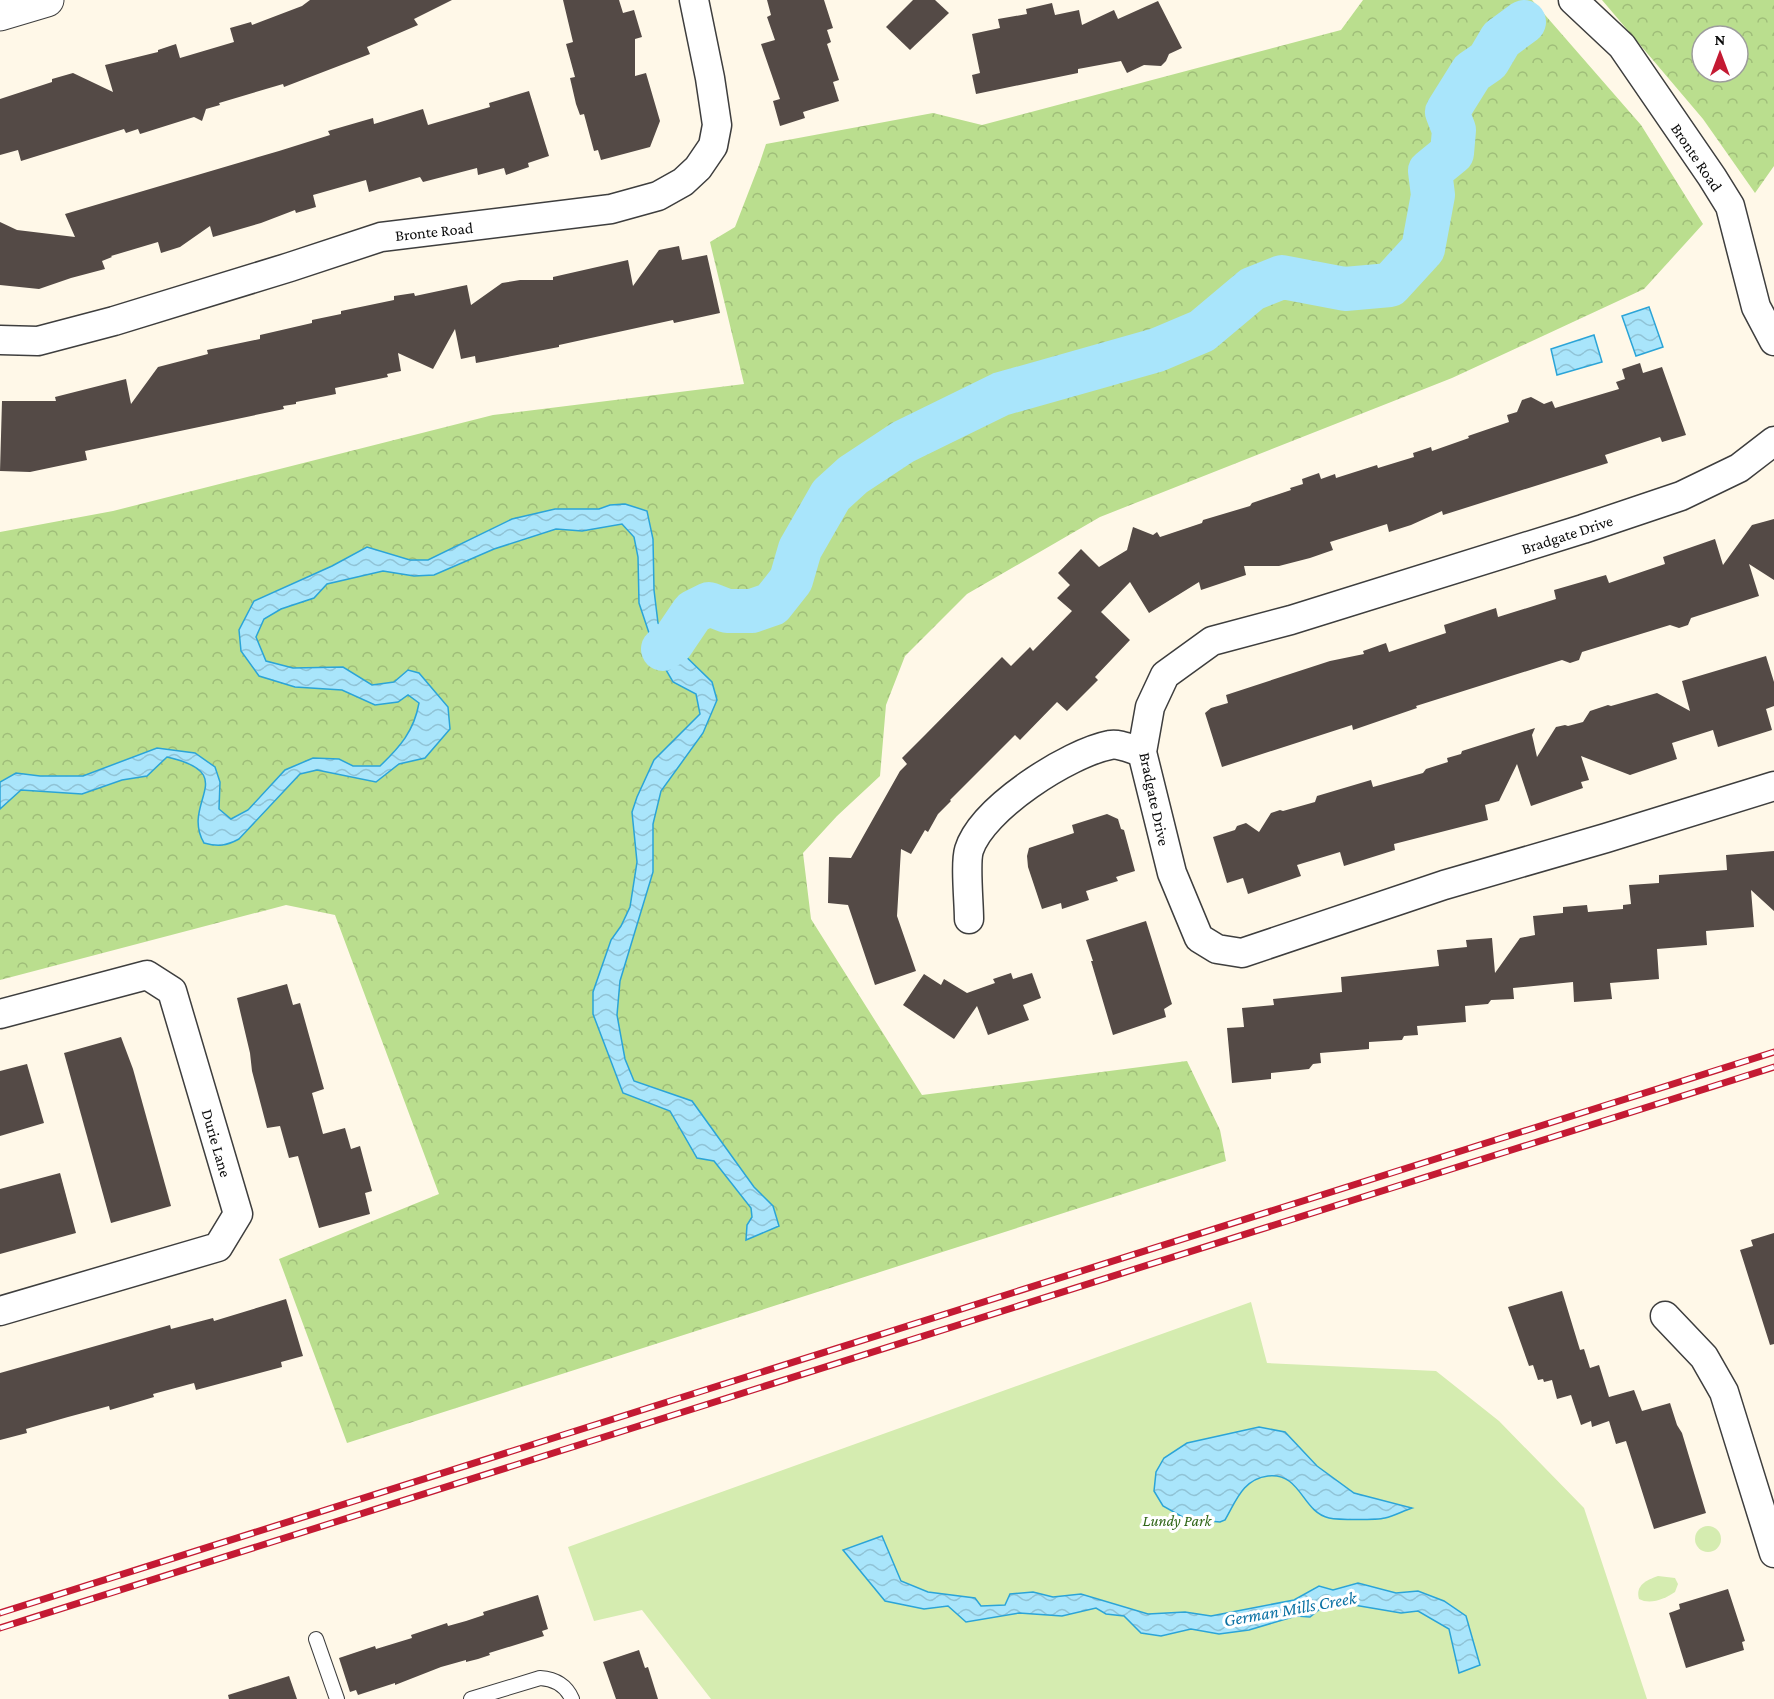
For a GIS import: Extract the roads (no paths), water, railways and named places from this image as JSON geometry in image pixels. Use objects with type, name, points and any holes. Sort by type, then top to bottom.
[{"type":"street","points":[[0,14],[48,0]]},
{"type":"street","name":"Bronte Road","points":[[0,340],[38,341],[114,321],[381,237],[611,209],[658,196],[683,182],[698,168],[713,146],[717,125],[694,0]]},
{"type":"street","name":"Bronte Road","points":[[1573,0],[1622,46],[1730,206],[1756,307],[1774,341]]},
{"type":"street","name":"Bradgate Drive","points":[[1774,441],[1739,468],[1681,496],[1583,530],[1291,620],[1212,640],[1165,675],[1150,707],[1142,752],[1172,873],[1199,938],[1217,949],[1242,953],[1444,885],[1774,786]]},
{"type":"street","points":[[969,919],[969,852],[977,832],[1029,784],[1075,756],[1113,744],[1142,752]]},
{"type":"street","name":"Durie Lane","points":[[0,1014],[147,975],[172,991],[238,1214],[218,1247],[0,1311]]},
{"type":"street","points":[[1665,1316],[1704,1357],[1724,1392],[1774,1553]]},
{"type":"lane","points":[[316,1639],[337,1699]]},
{"type":"lane","points":[[471,1699],[540,1678],[550,1678],[564,1687],[572,1699]]},
{"type":"water","points":[[1649,307],[1663,347],[1636,356],[1622,316]]},
{"type":"water","points":[[1594,335],[1602,362],[1557,375],[1551,349]]},
{"type":"water","points":[[625,504],[647,511],[653,539],[654,590],[658,623],[672,643],[712,682],[717,700],[703,733],[661,791],[653,824],[653,872],[620,981],[617,1015],[625,1059],[634,1081],[692,1101],[754,1187],[773,1206],[779,1226],[746,1240],[747,1225],[752,1217],[751,1208],[714,1161],[697,1158],[670,1111],[623,1093],[593,1014],[593,992],[611,940],[630,907],[637,862],[632,812],[637,797],[654,760],[700,714],[696,694],[673,682],[655,651],[639,603],[638,557],[634,537],[622,524],[582,531],[556,529],[494,549],[434,575],[414,576],[383,571],[327,584],[314,598],[281,609],[264,619],[256,637],[266,661],[293,668],[343,667],[372,685],[394,682],[408,670],[419,673],[448,707],[450,729],[425,758],[399,764],[376,782],[317,770],[300,774],[239,839],[222,845],[204,843],[199,828],[199,815],[205,791],[205,781],[201,772],[189,764],[167,757],[147,776],[122,780],[82,794],[21,790],[0,809],[0,782],[16,773],[40,776],[83,776],[157,748],[195,753],[215,767],[220,782],[219,809],[231,819],[248,810],[285,770],[313,758],[339,759],[353,766],[380,766],[410,730],[419,703],[408,695],[398,702],[375,705],[342,690],[295,687],[259,676],[241,651],[239,630],[254,601],[332,566],[367,547],[410,560],[428,560],[512,519],[555,509],[599,509],[610,505]]},
{"type":"water","points":[[1259,1427],[1285,1432],[1317,1466],[1354,1493],[1412,1508],[1381,1519],[1329,1518],[1313,1508],[1288,1480],[1279,1476],[1268,1476],[1252,1481],[1241,1492],[1225,1520],[1220,1522],[1186,1519],[1163,1506],[1154,1491],[1156,1472],[1164,1458],[1187,1443]]},
{"type":"water","name":"German Mills Creek","points":[[882,1536],[901,1581],[928,1592],[975,1598],[981,1606],[1005,1605],[1010,1594],[1033,1592],[1053,1597],[1081,1594],[1148,1614],[1185,1612],[1211,1616],[1294,1600],[1319,1586],[1333,1590],[1358,1583],[1396,1593],[1418,1591],[1444,1601],[1466,1616],[1480,1665],[1459,1673],[1449,1629],[1418,1611],[1401,1613],[1348,1604],[1320,1609],[1310,1617],[1296,1616],[1249,1630],[1219,1634],[1191,1629],[1161,1636],[1141,1633],[1124,1616],[1106,1614],[1096,1608],[1062,1616],[1019,1613],[966,1622],[948,1606],[924,1609],[885,1601],[843,1550]]},
{"type":"waterway","points":[[663,649],[672,643],[693,612],[709,604],[727,611],[752,611],[772,604],[791,580],[800,549],[831,495],[853,475],[903,442],[1001,394],[1157,350],[1202,331],[1252,289],[1282,277],[1345,289],[1390,285],[1423,249],[1433,195],[1430,171],[1452,153],[1454,130],[1447,112],[1472,72],[1488,61],[1501,39],[1524,22]]},
{"type":"railway","points":[[0,1613],[1774,1052]]},
{"type":"railway","points":[[0,1628],[1774,1067]]},
{"type":"park label","name":"Lundy Park","points":[[1177,1520]]}]
